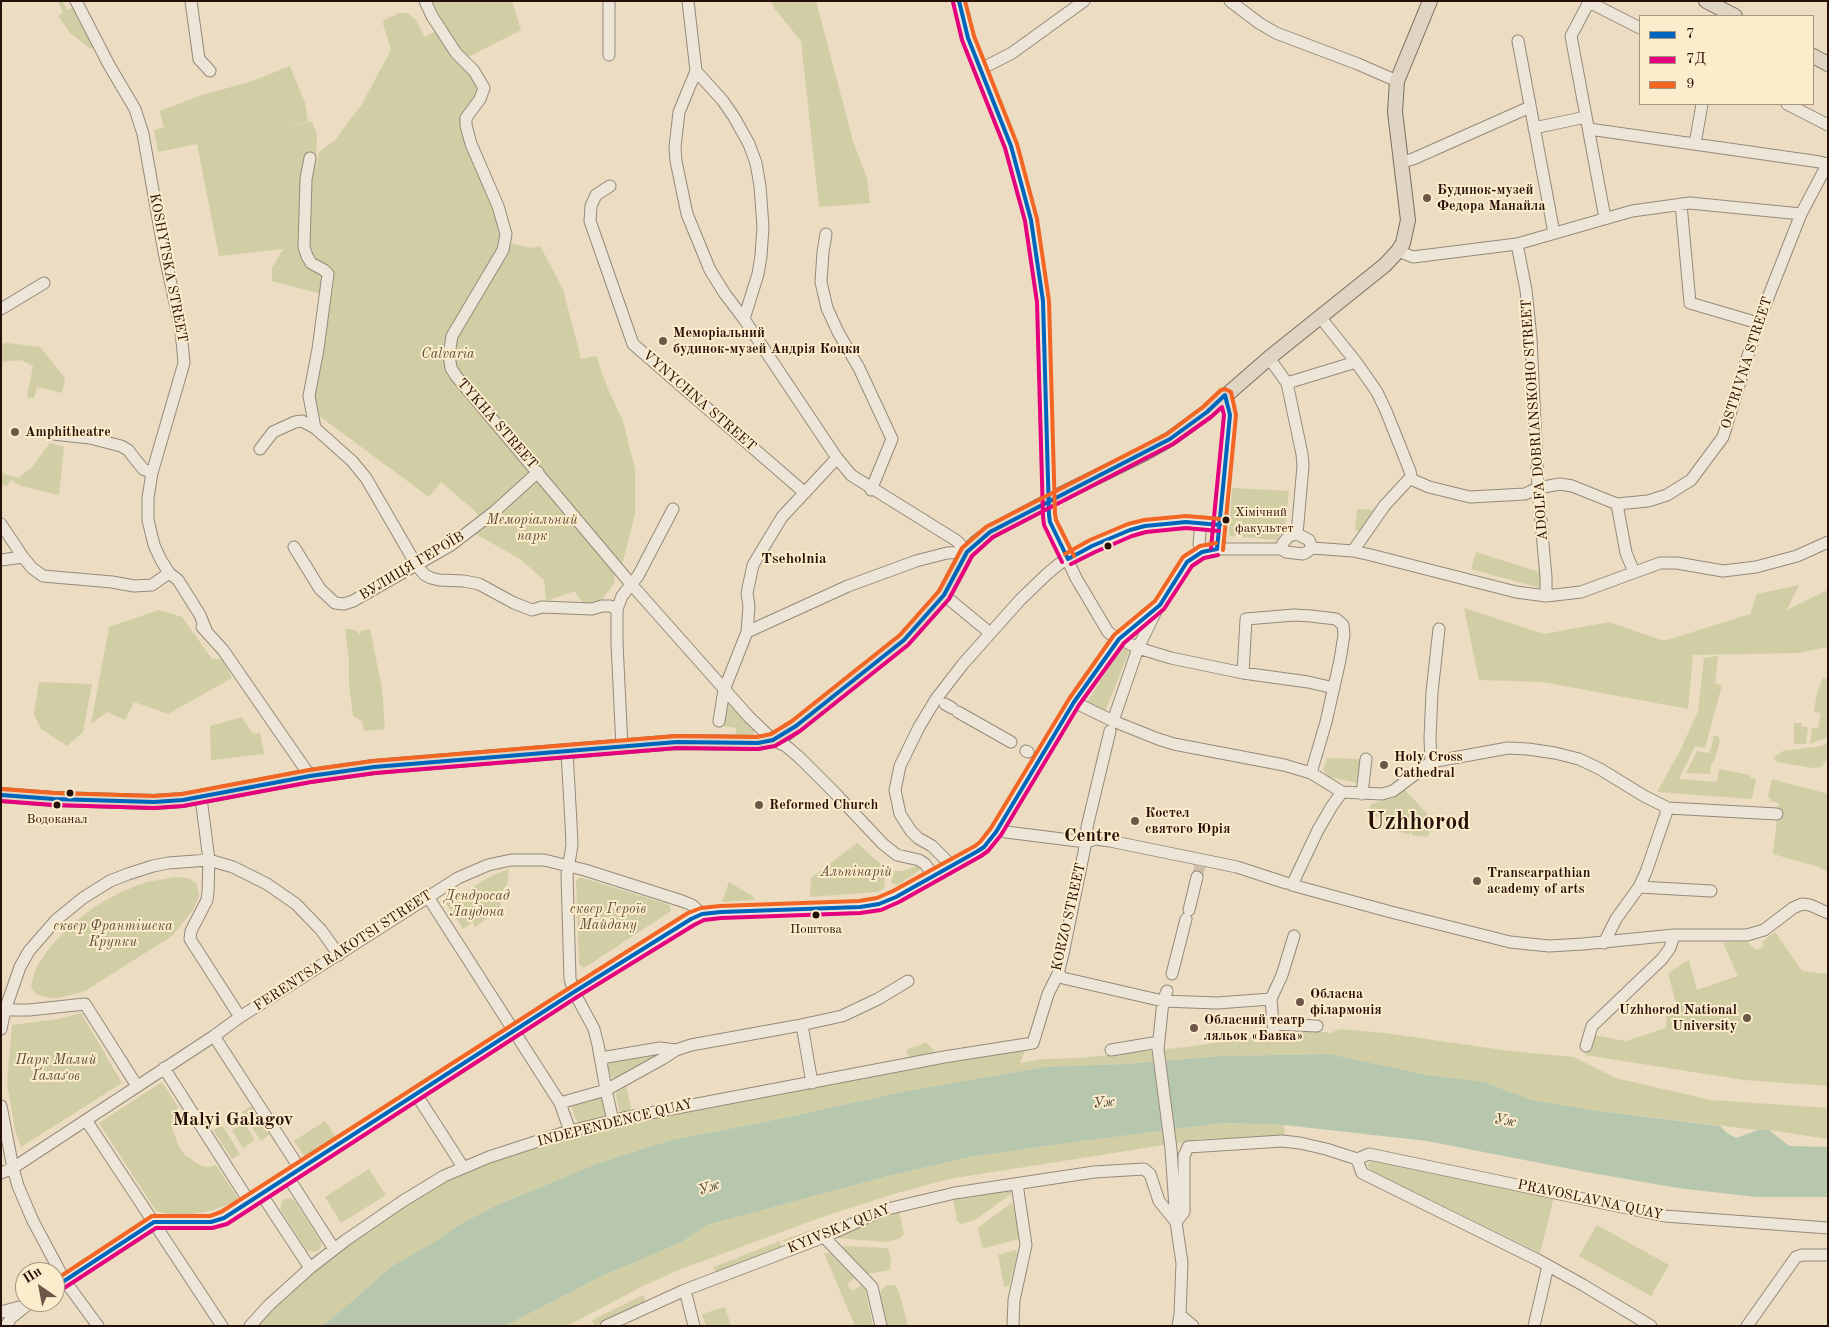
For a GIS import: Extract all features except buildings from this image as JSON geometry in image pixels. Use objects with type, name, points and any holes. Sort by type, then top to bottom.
[{"type":"main road","points":[[1,795],[54,799],[154,802],[201,798],[310,776],[374,766],[677,742],[758,743],[773,740],[796,726],[889,653],[944,595],[967,552],[990,532],[1170,439],[1196,420],[1269,358],[1386,264],[1398,251],[1405,238],[1408,220],[1395,112],[1397,81],[1430,1]]},
{"type":"main road","points":[[1706,1],[1733,15]]},
{"type":"main road","points":[[1814,57],[1828,64]]},
{"type":"street","name":"KOSHYTSKA STREET","points":[[76,1],[109,65],[128,94],[138,117],[143,134],[164,252],[181,330],[184,363],[152,473],[148,498],[150,534],[169,573],[171,583],[189,612],[223,650],[310,776]]},
{"type":"street","points":[[191,1],[199,59],[210,71]]},
{"type":"street","name":"TYKHA STREET","points":[[426,1],[432,16],[456,53],[474,71],[484,88],[480,99],[466,118],[466,125],[471,144],[498,206],[506,234],[503,250],[452,336],[449,354],[451,368],[631,584],[749,717],[773,740],[787,747],[800,758],[883,844],[897,855],[919,860],[925,864],[933,875]]},
{"type":"street","points":[[609,1],[609,55]]},
{"type":"street","points":[[688,1],[696,71],[679,112],[675,147],[680,184],[692,228],[710,270],[837,458],[851,475],[871,490],[957,541],[967,552]]},
{"type":"street","points":[[959,1],[968,38],[1011,146],[1031,220],[1043,301],[1050,522],[1076,578],[1112,635],[1138,648],[1170,658],[1243,673],[1308,682],[1334,688]]},
{"type":"street","points":[[981,69],[1012,53],[1084,1]]},
{"type":"street","points":[[1230,1],[1258,23],[1276,33],[1397,81]]},
{"type":"street","points":[[1605,218],[1572,36],[1589,2],[1639,27]]},
{"type":"street","points":[[1518,41],[1554,233]]},
{"type":"street","points":[[696,71],[713,89],[734,117],[749,144],[756,163],[760,186],[763,228],[758,274],[744,318]]},
{"type":"street","points":[[1694,144],[1702,105]]},
{"type":"street","points":[[1789,105],[1828,125]]},
{"type":"street","points":[[1402,162],[1413,160],[1530,107]]},
{"type":"street","points":[[1534,128],[1586,117]]},
{"type":"street","points":[[1588,129],[1827,164]]},
{"type":"street","points":[[310,158],[306,179],[304,247],[311,263],[328,274],[318,349],[309,396],[315,428]]},
{"type":"street","name":"OSTRIVNA STREET","points":[[1411,477],[1413,480],[1429,488],[1470,497],[1525,494],[1538,488],[1560,484],[1572,486],[1617,504],[1648,501],[1667,495],[1691,480],[1723,437],[1758,323],[1801,214],[1827,164]]},
{"type":"street","name":"VYNYCHNA STREET","points":[[610,186],[596,194],[591,206],[590,221],[633,344],[805,493]]},
{"type":"street","points":[[1398,251],[1413,257],[1516,244],[1605,218],[1690,203],[1801,214]]},
{"type":"street","points":[[1681,204],[1690,303],[1758,323]]},
{"type":"street","points":[[826,234],[821,282],[827,308],[838,332],[859,368],[892,439],[871,490]]},
{"type":"street","name":"ADOLFA DOBRIANSKOHO STREET","points":[[1516,244],[1526,290],[1531,338],[1538,488],[1546,596]]},
{"type":"street","points":[[1,309],[44,283]]},
{"type":"street","points":[[1320,317],[1377,392],[1411,477],[1385,505],[1353,551]]},
{"type":"street","points":[[1269,358],[1287,383],[1300,446],[1303,466],[1297,534]]},
{"type":"street","points":[[1287,383],[1356,362]]},
{"type":"street","points":[[1217,549],[1230,415],[1225,395]]},
{"type":"street","points":[[260,449],[273,432],[295,422],[302,421],[315,428],[352,461],[366,478],[417,566],[431,578],[478,584],[514,604],[532,610],[542,607],[592,609],[602,606],[610,606],[618,610]]},
{"type":"street","points":[[53,434],[90,438],[121,446],[128,450],[143,469],[152,473]]},
{"type":"street","points":[[720,721],[724,690],[747,632],[749,606],[747,593],[753,565],[782,517],[837,458]]},
{"type":"street","name":"ВУЛИЦЯ ГЕРОЇВ","points":[[294,547],[314,582],[328,598],[335,603],[344,604],[417,566],[451,545],[483,521],[538,472]]},
{"type":"street","points":[[1617,504],[1626,553],[1634,572]]},
{"type":"street","points":[[622,747],[617,662],[618,610],[622,596],[638,576],[672,508]]},
{"type":"street","points":[[951,865],[932,846],[918,838],[905,823],[894,790],[897,774],[904,755],[936,699],[990,633],[1020,600],[1047,574],[1068,559],[1092,546],[1137,528],[1156,524],[1201,522],[1220,524]]},
{"type":"street","points":[[1201,522],[1199,544],[1202,552]]},
{"type":"street","points":[[1,524],[23,557],[32,568],[43,576],[112,582],[134,586],[152,585],[169,573]]},
{"type":"street","points":[[1281,549],[1282,543],[1288,536],[1297,534],[1309,540],[1312,548]]},
{"type":"street","points":[[98,1326],[65,1281],[154,1222],[211,1222],[224,1218],[250,1203],[683,923],[702,914],[768,909],[860,907],[888,900],[978,852],[988,842],[1074,702],[1119,639],[1160,605],[1187,562],[1202,552],[1217,549],[1281,549],[1286,552],[1302,554],[1312,548],[1353,551],[1516,592],[1546,596],[1581,592],[1653,564],[1668,562],[1714,570],[1739,570],[1797,556],[1828,542]]},
{"type":"street","points":[[747,632],[848,586],[916,561],[947,552],[967,552]]},
{"type":"street","points":[[1,560],[23,557]]},
{"type":"street","points":[[944,595],[990,633]]},
{"type":"street","name":"KORZO STREET","points":[[1033,1043],[1048,994],[1058,974],[1070,925],[1086,842],[1087,825],[1111,726],[1138,648],[1160,605]]},
{"type":"street","points":[[1243,673],[1246,619],[1294,615],[1322,617],[1340,621],[1344,628],[1342,653],[1311,773]]},
{"type":"street","points":[[1432,762],[1430,738],[1432,692],[1439,629]]},
{"type":"street","points":[[1074,702],[1111,726],[1174,744],[1284,765],[1311,773],[1342,792],[1382,794],[1393,791],[1432,762],[1508,748],[1555,753],[1579,759],[1668,808],[1777,814]]},
{"type":"street","points":[[952,708],[1011,742]]},
{"type":"street","points":[[567,752],[572,823],[572,845],[568,866],[570,979],[574,992],[594,1029],[612,1116]]},
{"type":"street","points":[[1362,794],[1366,759]]},
{"type":"street","points":[[1289,884],[1318,830],[1342,792]]},
{"type":"street","points":[[201,798],[209,860],[208,892],[191,931],[190,938],[240,1017]]},
{"type":"street","points":[[1604,942],[1616,919],[1639,887],[1652,858],[1668,808]]},
{"type":"street","points":[[1006,832],[1086,842],[1096,839],[1110,841],[1200,867],[1237,867],[1378,909],[1510,942],[1549,946],[1674,935],[1747,935],[1757,933],[1793,908],[1802,904],[1810,905],[1828,913]]},
{"type":"street","points":[[1,1029],[3,1010],[20,966],[29,951],[56,920],[82,898],[110,881],[142,869],[168,863],[209,860],[233,867],[267,884],[286,896],[316,925],[339,954]]},
{"type":"street","name":"FERENTSA RAKOTSI STREET","points":[[1,1173],[13,1168],[240,1017],[458,878],[488,865],[507,860],[544,860],[682,901],[702,914]]},
{"type":"street","points":[[1172,974],[1200,867]]},
{"type":"street","points":[[1639,887],[1711,891]]},
{"type":"street","points":[[428,897],[560,1103],[569,1127]]},
{"type":"street","points":[[1586,1046],[1592,1026],[1662,959],[1670,948],[1674,935]]},
{"type":"street","points":[[1294,936],[1282,975],[1271,998],[1273,1029],[1317,1026]]},
{"type":"street","points":[[1058,974],[1063,978],[1217,1003],[1271,998]]},
{"type":"street","points":[[560,1103],[606,1090],[676,1050],[691,1045],[802,1025],[849,1013],[878,999],[908,981]]},
{"type":"street","points":[[1165,996],[1159,1046],[1171,1149],[1176,1222],[1182,1263],[1179,1321],[1192,1326]]},
{"type":"street","points":[[3,1010],[29,1010],[85,1004],[137,1086]]},
{"type":"street","points":[[802,1025],[812,1083]]},
{"type":"street","points":[[214,1036],[300,1169]]},
{"type":"street","name":"INDEPENDENCE QUAY","points":[[250,1326],[309,1266],[333,1247],[403,1201],[444,1176],[463,1167],[569,1127],[612,1116],[710,1101],[944,1057],[1033,1043]]},
{"type":"street","points":[[1111,1050],[1159,1046]]},
{"type":"street","points":[[601,1058],[660,1048],[676,1050]]},
{"type":"street","points":[[164,1068],[250,1203]]},
{"type":"street","points":[[416,1094],[463,1167]]},
{"type":"street","points":[[1,1106],[18,1186],[36,1227],[55,1262]]},
{"type":"street","points":[[86,1120],[222,1326]]},
{"type":"street","name":"PRAVOSLAVNA QUAY","points":[[1176,1222],[1184,1212],[1184,1152],[1188,1147],[1289,1142],[1326,1149],[1357,1159],[1369,1154],[1665,1216],[1828,1228]]},
{"type":"street","points":[[1357,1159],[1362,1173],[1584,1284],[1651,1326]]},
{"type":"street","name":"KYIVSKA QUAY","points":[[606,1326],[685,1290],[824,1236],[883,1210],[955,1193],[1094,1172],[1144,1169],[1150,1174],[1160,1201],[1176,1222]]},
{"type":"street","points":[[288,1177],[333,1247]]},
{"type":"street","points":[[1013,1326],[1014,1300],[1026,1245],[1017,1184]]},
{"type":"street","points":[[262,1195],[309,1266]]},
{"type":"street","points":[[824,1236],[872,1287],[881,1326]]},
{"type":"street","points":[[1747,1326],[1796,1257],[1802,1255],[1828,1255]]},
{"type":"street","points":[[1534,1326],[1548,1266]]},
{"type":"street","points":[[685,1290],[694,1326]]},
{"type":"street","points":[[1,1312],[15,1308]]},
{"type":"street","points":[[6,1326],[11,1318],[18,1312]]},
{"type":"green space","points":[[58,1],[65,1],[63,3],[68,10],[73,7],[95,46],[91,49],[70,33],[58,16],[63,12]]},
{"type":"green space","points":[[432,1],[512,1],[521,30],[468,57],[456,44]]},
{"type":"green space","points":[[771,1],[816,1],[853,141],[867,178],[870,203],[819,207],[801,41],[774,8]]},
{"type":"green space","name":"Calvaria","points":[[399,13],[407,13],[416,20],[425,37],[436,31],[467,68],[481,92],[464,116],[505,242],[531,248],[540,246],[563,289],[581,359],[596,356],[608,389],[623,421],[635,469],[635,514],[623,561],[615,572],[614,584],[601,601],[586,605],[575,591],[546,601],[544,580],[520,559],[474,533],[483,524],[475,511],[441,482],[429,497],[315,413],[318,407],[312,404],[321,294],[272,281],[272,268],[283,249],[219,256],[197,144],[158,152],[154,130],[164,128],[160,111],[202,95],[250,82],[290,66],[305,103],[308,122],[279,127],[312,122],[317,134],[316,168],[319,152],[335,140],[362,104],[391,50],[383,24],[384,20]]},
{"type":"green space","points":[[8,343],[40,347],[65,378],[62,393],[37,387],[34,398],[27,397],[33,366],[21,360],[1,362],[1,344]]},
{"type":"green space","points":[[50,443],[64,447],[59,495],[21,486],[11,480],[7,486],[1,484],[1,473],[18,478],[32,467]]},
{"type":"green space","points":[[1232,488],[1289,491],[1285,528],[1276,540],[1231,536],[1229,534]]},
{"type":"green space","points":[[1357,509],[1379,510],[1364,532],[1355,530]]},
{"type":"green space","points":[[1476,552],[1539,572],[1542,580],[1540,588],[1471,569]]},
{"type":"green space","points":[[1799,585],[1787,610],[1828,590],[1828,647],[1798,653],[1693,655],[1688,709],[1543,682],[1479,680],[1464,608],[1544,634],[1609,622],[1664,641],[1750,614],[1757,594]]},
{"type":"green space","points":[[159,610],[182,617],[212,659],[222,659],[232,678],[168,714],[134,702],[125,720],[107,712],[91,724],[109,627]]},
{"type":"green space","points":[[345,629],[356,630],[360,635],[360,631],[370,629],[382,689],[385,729],[364,731],[362,721],[353,716]]},
{"type":"green space","points":[[1121,647],[1129,652],[1105,711],[1086,704]]},
{"type":"green space","points":[[1718,656],[1715,683],[1722,685],[1705,748],[1695,746],[1679,779],[1717,782],[1719,769],[1750,775],[1751,778],[1756,779],[1752,799],[1657,792],[1681,749],[1698,711],[1704,658]]},
{"type":"green space","points":[[1823,678],[1828,679],[1828,735],[1826,738],[1810,744],[1812,728],[1818,728],[1821,713],[1814,712],[1817,692]]},
{"type":"green space","points":[[39,682],[92,684],[83,732],[67,746],[41,729],[34,714]]},
{"type":"green space","points":[[726,697],[754,729],[754,735],[736,735],[736,728],[722,726]]},
{"type":"green space","points":[[242,717],[253,734],[260,732],[264,754],[211,760],[210,726]]},
{"type":"green space","points":[[1794,723],[1801,723],[1802,727],[1808,727],[1806,744],[1794,744]]},
{"type":"green space","points":[[1714,736],[1718,736],[1720,741],[1714,761],[1711,764],[1710,774],[1686,773],[1697,751],[1708,753],[1710,751]]},
{"type":"green space","points":[[1828,742],[1828,758],[1821,767],[1812,768],[1778,762],[1773,758],[1783,751],[1822,746]]},
{"type":"green space","points":[[1327,758],[1361,759],[1358,783],[1329,777],[1323,770]]},
{"type":"green space","points":[[1772,779],[1828,794],[1828,816],[1826,816],[1828,817],[1828,872],[1819,867],[1773,854],[1779,803],[1770,801],[1771,798],[1768,797]]},
{"type":"green space","points":[[1405,790],[1434,821],[1428,837],[1412,835],[1412,833],[1409,835],[1380,825],[1379,820],[1369,807],[1372,804],[1394,798]]},
{"type":"green space","name":"Альпінарій","points":[[857,843],[886,869],[884,889],[877,892],[810,897],[811,878]]},
{"type":"green space","points":[[918,866],[920,870],[898,885],[891,883],[893,871],[903,871]]},
{"type":"green space","name":"Дендросад Лаудона","points":[[509,869],[507,884],[502,893],[500,911],[475,927],[473,922],[463,929],[446,903],[491,876]]},
{"type":"green space","name":"сквер Франтішека Крупки","points":[[176,877],[188,878],[197,884],[199,896],[193,910],[172,936],[85,991],[59,998],[49,998],[36,994],[31,984],[37,966],[50,947],[72,924],[96,906],[119,893],[146,882]]},
{"type":"green space","name":"сквер Героїв Майдану","points":[[580,877],[670,905],[671,911],[584,968],[579,964],[576,880]]},
{"type":"green space","points":[[729,882],[754,897],[754,900],[722,902]]},
{"type":"green space","name":"Uzhhorod National University","points":[[1775,932],[1802,971],[1828,974],[1828,1086],[1744,1080],[1585,1055],[1593,1035],[1626,1041],[1666,1028],[1667,1008],[1676,1003],[1668,973],[1689,960],[1697,990],[1738,976],[1723,943],[1746,941],[1756,950],[1764,946],[1762,942]]},
{"type":"green space","name":"Парк Малий Ґалаґов","points":[[81,1013],[122,1083],[21,1147],[15,1130],[7,1083],[12,1025],[58,1019]]},
{"type":"green space","points":[[1340,1029],[1385,1033],[1510,1051],[1574,1057],[1615,1078],[1711,1100],[1828,1108],[1828,1139],[1769,1130],[1592,1110],[1530,1100],[1484,1082],[1427,1075],[1330,1054],[1222,1056],[1124,1064],[1044,1067],[902,1092],[671,1140],[599,1163],[497,1205],[462,1223],[431,1244],[392,1266],[322,1326],[256,1326],[331,1255],[371,1227],[461,1172],[545,1143],[650,1116],[1026,1048],[1020,1063],[1043,1059],[1080,1058],[1186,1047],[1278,1034],[1316,1031],[1330,1033]]},
{"type":"green space","points":[[926,1042],[936,1053],[911,1058],[906,1052],[907,1050]]},
{"type":"green space","points":[[659,1052],[660,1056],[618,1076],[613,1078],[608,1073],[607,1065],[612,1061]]},
{"type":"green space","points":[[162,1082],[178,1107],[172,1123],[179,1147],[185,1155],[201,1166],[209,1167],[216,1165],[239,1200],[214,1210],[178,1216],[156,1211],[99,1123]]},
{"type":"green space","points":[[626,1085],[632,1112],[620,1114],[616,1094],[618,1090]]},
{"type":"green space","points":[[600,1098],[603,1099],[608,1118],[579,1124],[574,1116],[572,1106]]},
{"type":"green space","points":[[251,1106],[269,1135],[261,1141],[242,1112]]},
{"type":"green space","points":[[325,1121],[336,1137],[305,1157],[294,1141]]},
{"type":"green space","points":[[244,1123],[255,1140],[243,1148],[232,1130]]},
{"type":"green space","points":[[1224,1123],[1284,1125],[1285,1136],[1202,1139],[949,1179],[828,1215],[681,1269],[643,1286],[567,1326],[505,1326],[602,1276],[682,1242],[707,1225],[888,1176],[970,1157]]},
{"type":"green space","points":[[222,1125],[240,1154],[232,1159],[213,1130]]},
{"type":"green space","points":[[1372,1159],[1554,1197],[1540,1253],[1371,1170],[1367,1166]]},
{"type":"green space","points":[[369,1169],[386,1195],[341,1223],[325,1197]]},
{"type":"green space","points":[[1012,1189],[1011,1194],[975,1220],[961,1224],[957,1221],[953,1198]]},
{"type":"green space","points":[[291,1198],[321,1242],[321,1248],[316,1252],[307,1251],[280,1209],[283,1200]]},
{"type":"green space","points":[[1011,1203],[1021,1236],[1019,1239],[985,1248],[982,1247],[978,1228]]},
{"type":"green space","points":[[899,1211],[904,1234],[899,1239],[885,1242],[838,1238],[885,1212]]},
{"type":"green space","points":[[829,1224],[830,1229],[785,1246],[783,1240]]},
{"type":"green space","points":[[1597,1225],[1669,1265],[1651,1296],[1579,1256]]},
{"type":"green space","points":[[780,1241],[782,1247],[716,1273],[713,1267]]},
{"type":"green space","points":[[841,1247],[888,1248],[891,1259],[890,1270],[866,1274]]},
{"type":"green space","points":[[1015,1250],[1018,1253],[1009,1286],[1004,1287],[998,1255]]},
{"type":"green space","points":[[824,1253],[830,1253],[854,1278],[847,1285],[852,1291],[861,1285],[865,1289],[873,1326],[855,1326]]},
{"type":"green space","points":[[887,1285],[895,1285],[899,1292],[908,1326],[887,1326],[880,1296],[881,1290]]},
{"type":"green space","points":[[643,1295],[646,1302],[595,1326],[592,1320]]},
{"type":"green space","points":[[725,1307],[731,1326],[706,1326],[702,1314]]},
{"type":"water","name":"Уж","points":[[1330,1054],[1427,1075],[1484,1082],[1531,1100],[1592,1110],[1720,1126],[1736,1138],[1758,1130],[1769,1130],[1789,1146],[1828,1147],[1828,1197],[1756,1197],[1678,1188],[1427,1141],[1284,1125],[1224,1123],[970,1157],[888,1176],[707,1225],[682,1242],[602,1276],[505,1326],[322,1326],[392,1266],[431,1244],[462,1223],[497,1205],[599,1163],[671,1140],[902,1092],[1044,1067],[1124,1064],[1222,1056]]},
{"type":"tunnel","points":[[1197,877],[1200,866]]},
{"type":"transit line","name":"7","points":[[959,1],[968,38],[1011,146],[1031,220],[1043,301],[1049,515],[1050,522],[1068,559]]},
{"type":"transit line","name":"9","points":[[965,1],[974,36],[1017,144],[1037,219],[1049,301],[1055,514],[1056,520],[1074,556]]},
{"type":"transit line","name":"7Д","points":[[953,2],[962,40],[1005,148],[1025,221],[1037,302],[1043,516],[1044,525],[1062,562]]},
{"type":"transit line","name":"9","points":[[1,789],[54,793],[154,796],[182,794],[309,770],[373,761],[676,736],[757,737],[771,734],[792,721],[900,635],[939,591],[962,548],[986,527],[1167,434],[1203,407],[1221,390],[1225,389],[1231,392],[1236,415],[1223,550]]},
{"type":"transit line","name":"7","points":[[1,795],[54,799],[154,802],[183,800],[310,776],[374,767],[677,742],[758,743],[773,740],[796,726],[904,640],[944,595],[967,552],[990,532],[1170,439],[1207,412],[1225,395],[1230,415],[1217,549]]},
{"type":"transit line","name":"7Д","points":[[1,801],[54,805],[154,808],[183,806],[311,782],[375,773],[677,748],[758,749],[775,746],[800,731],[908,645],[949,599],[972,556],[993,537],[1173,444],[1222,407],[1224,415],[1211,548]]},
{"type":"transit line","name":"9","points":[[1065,554],[1090,540],[1128,524],[1144,520],[1186,516],[1221,519]]},
{"type":"transit line","name":"7","points":[[1068,559],[1092,546],[1130,530],[1145,526],[1186,522],[1220,525]]},
{"type":"transit line","name":"7Д","points":[[1071,564],[1132,536],[1146,532],[1186,528],[1219,531]]},
{"type":"transit line","name":"9","points":[[65,1273],[152,1216],[210,1216],[221,1212],[688,913],[701,908],[720,906],[859,901],[877,898],[975,846],[991,828],[1069,699],[1114,635],[1155,601],[1183,557],[1200,546],[1216,543]]},
{"type":"transit line","name":"7","points":[[65,1280],[154,1222],[211,1222],[224,1218],[574,992],[691,919],[702,914],[721,912],[860,907],[879,904],[896,897],[978,851],[984,847],[996,832],[1074,702],[1119,639],[1160,605],[1187,562],[1202,552],[1217,549]]},
{"type":"transit line","name":"7Д","points":[[65,1287],[156,1228],[212,1228],[227,1224],[577,997],[704,920],[860,913],[881,910],[899,902],[981,856],[988,851],[1001,835],[1079,705],[1124,643],[1164,609],[1192,566],[1204,558],[1218,555]]},
{"type":"place","name":"Будинок-музей Федора Манайла","points":[[1427,198]]},
{"type":"place","name":"Меморіальний будинок-музей Андрія Коцки","points":[[663,341]]},
{"type":"place","name":"Amphitheatre","points":[[15,432]]},
{"type":"place","name":"Хімічний факультет","points":[[1226,520]]},
{"type":"place","name":"Holy Cross Cathedral","points":[[1384,765]]},
{"type":"place","name":"Водоканал","points":[[57,805]]},
{"type":"place","name":"Reformed Church","points":[[759,805]]},
{"type":"place","name":"Костел святого Юрія","points":[[1135,821]]},
{"type":"place","name":"Transcarpathian academy of arts","points":[[1477,881]]},
{"type":"place","name":"Поштова","points":[[816,915]]},
{"type":"place","name":"Обласна філармонія","points":[[1300,1002]]},
{"type":"place","name":"Uzhhorod National University","points":[[1747,1018]]},
{"type":"place","name":"Обласний театр ляльок «Бавка»","points":[[1194,1028]]},
{"type":"district","name":"Tseholnia","points":[[794,559]]},
{"type":"district","name":"Uzhhorod","points":[[1418,823]]},
{"type":"district","name":"Centre","points":[[1092,836]]},
{"type":"district","name":"Malyi Galagov","points":[[233,1120]]},
{"type":"park label","name":"Меморіальний парк","points":[[532,528]]}]
